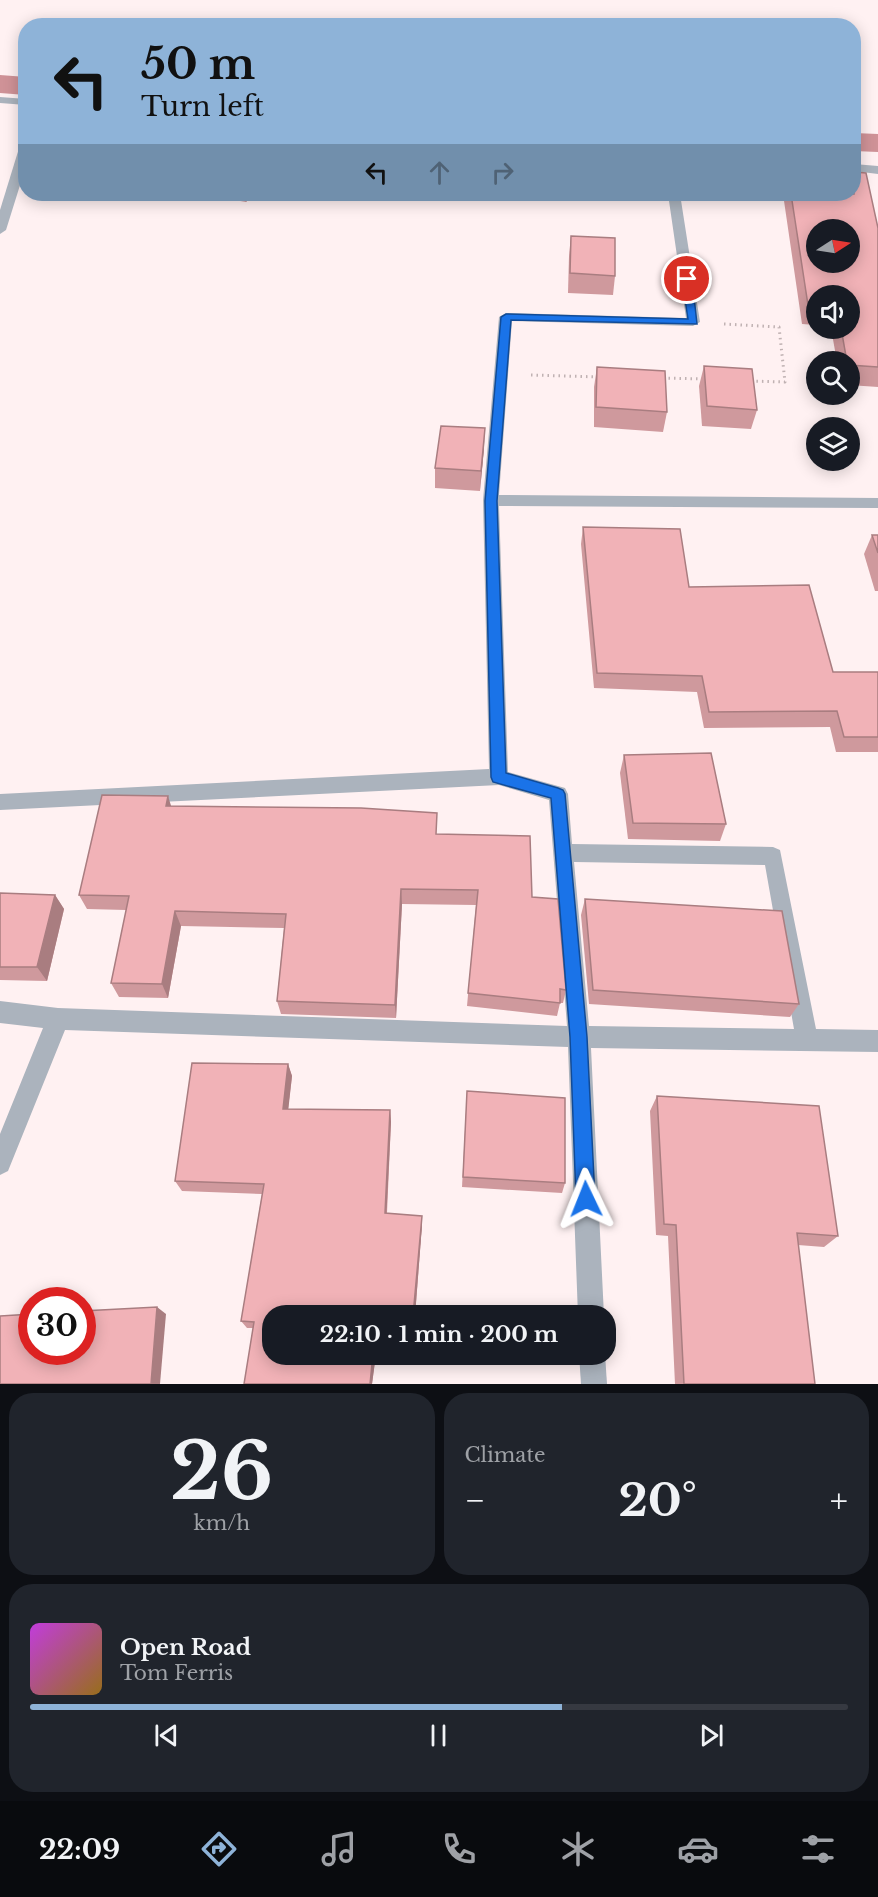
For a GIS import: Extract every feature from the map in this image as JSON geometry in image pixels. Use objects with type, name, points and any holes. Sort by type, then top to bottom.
[{"type":"street","points":[[0,100],[18,101]]},
{"type":"street","points":[[861,169],[878,170]]},
{"type":"street","points":[[0,230],[18,171]]},
{"type":"street","points":[[499,777],[491,501],[506,317],[693,322],[675,201]]},
{"type":"street","points":[[491,501],[878,503]]},
{"type":"street","points":[[0,802],[499,777],[558,794],[579,1037],[591,1305]]},
{"type":"street","points":[[563,853],[773,856],[807,1040]]},
{"type":"street","points":[[0,1012],[58,1019],[579,1037],[878,1041]]},
{"type":"street","points":[[0,1163],[58,1019]]},
{"type":"street","points":[[593,1365],[594,1384]]},
{"type":"path","points":[[693,322],[779,327],[785,381],[750,381]]},
{"type":"path","points":[[502,374],[608,377]]},
{"type":"path","points":[[655,378],[715,380]]},
{"type":"building","points":[[861,173],[866,173],[878,228],[878,367],[860,366],[860,351],[845,351],[843,339],[860,339],[860,285],[806,285],[806,292],[792,201],[861,201]]},
{"type":"building","points":[[571,236],[615,238],[615,276],[570,273]]},
{"type":"building","points":[[704,366],[752,369],[757,410],[707,406]]},
{"type":"building","points":[[597,367],[665,371],[667,412],[596,407]]},
{"type":"building","points":[[441,426],[485,428],[481,471],[435,468]]},
{"type":"building","points":[[583,527],[680,529],[689,587],[809,585],[833,672],[878,672],[878,737],[844,737],[837,711],[709,712],[702,676],[597,673]]},
{"type":"building","points":[[872,535],[878,535],[878,553]]},
{"type":"building","points":[[711,753],[726,824],[633,823],[624,755]]},
{"type":"building","points":[[102,795],[168,796],[166,806],[361,808],[437,813],[436,834],[530,836],[532,897],[558,899],[566,990],[560,989],[560,1003],[468,993],[478,890],[401,889],[395,1005],[277,1001],[286,914],[175,911],[162,984],[111,983],[129,896],[79,895]]},
{"type":"building","points":[[0,893],[55,895],[37,967],[0,967]]},
{"type":"building","points":[[585,899],[782,911],[799,1004],[593,990]]},
{"type":"building","points":[[192,1063],[288,1064],[283,1109],[390,1110],[385,1213],[422,1216],[414,1305],[262,1305],[262,1365],[372,1365],[370,1384],[244,1384],[254,1322],[241,1321],[264,1184],[175,1181]]},
{"type":"building","points":[[467,1091],[565,1098],[565,1183],[463,1177]]},
{"type":"building","points":[[657,1096],[819,1106],[838,1236],[797,1233],[815,1384],[684,1384],[676,1225],[664,1224]]},
{"type":"building","points":[[157,1307],[151,1384],[0,1384],[0,1316],[18,1315],[18,1365],[96,1365],[96,1310]]},
{"type":"waterway","points":[[0,84],[18,85]]},
{"type":"waterway","points":[[861,142],[878,143]]},
{"type":"route","points":[[586,1199],[579,1037],[558,794],[499,777],[491,501],[506,317],[693,322],[687,279]]}]
